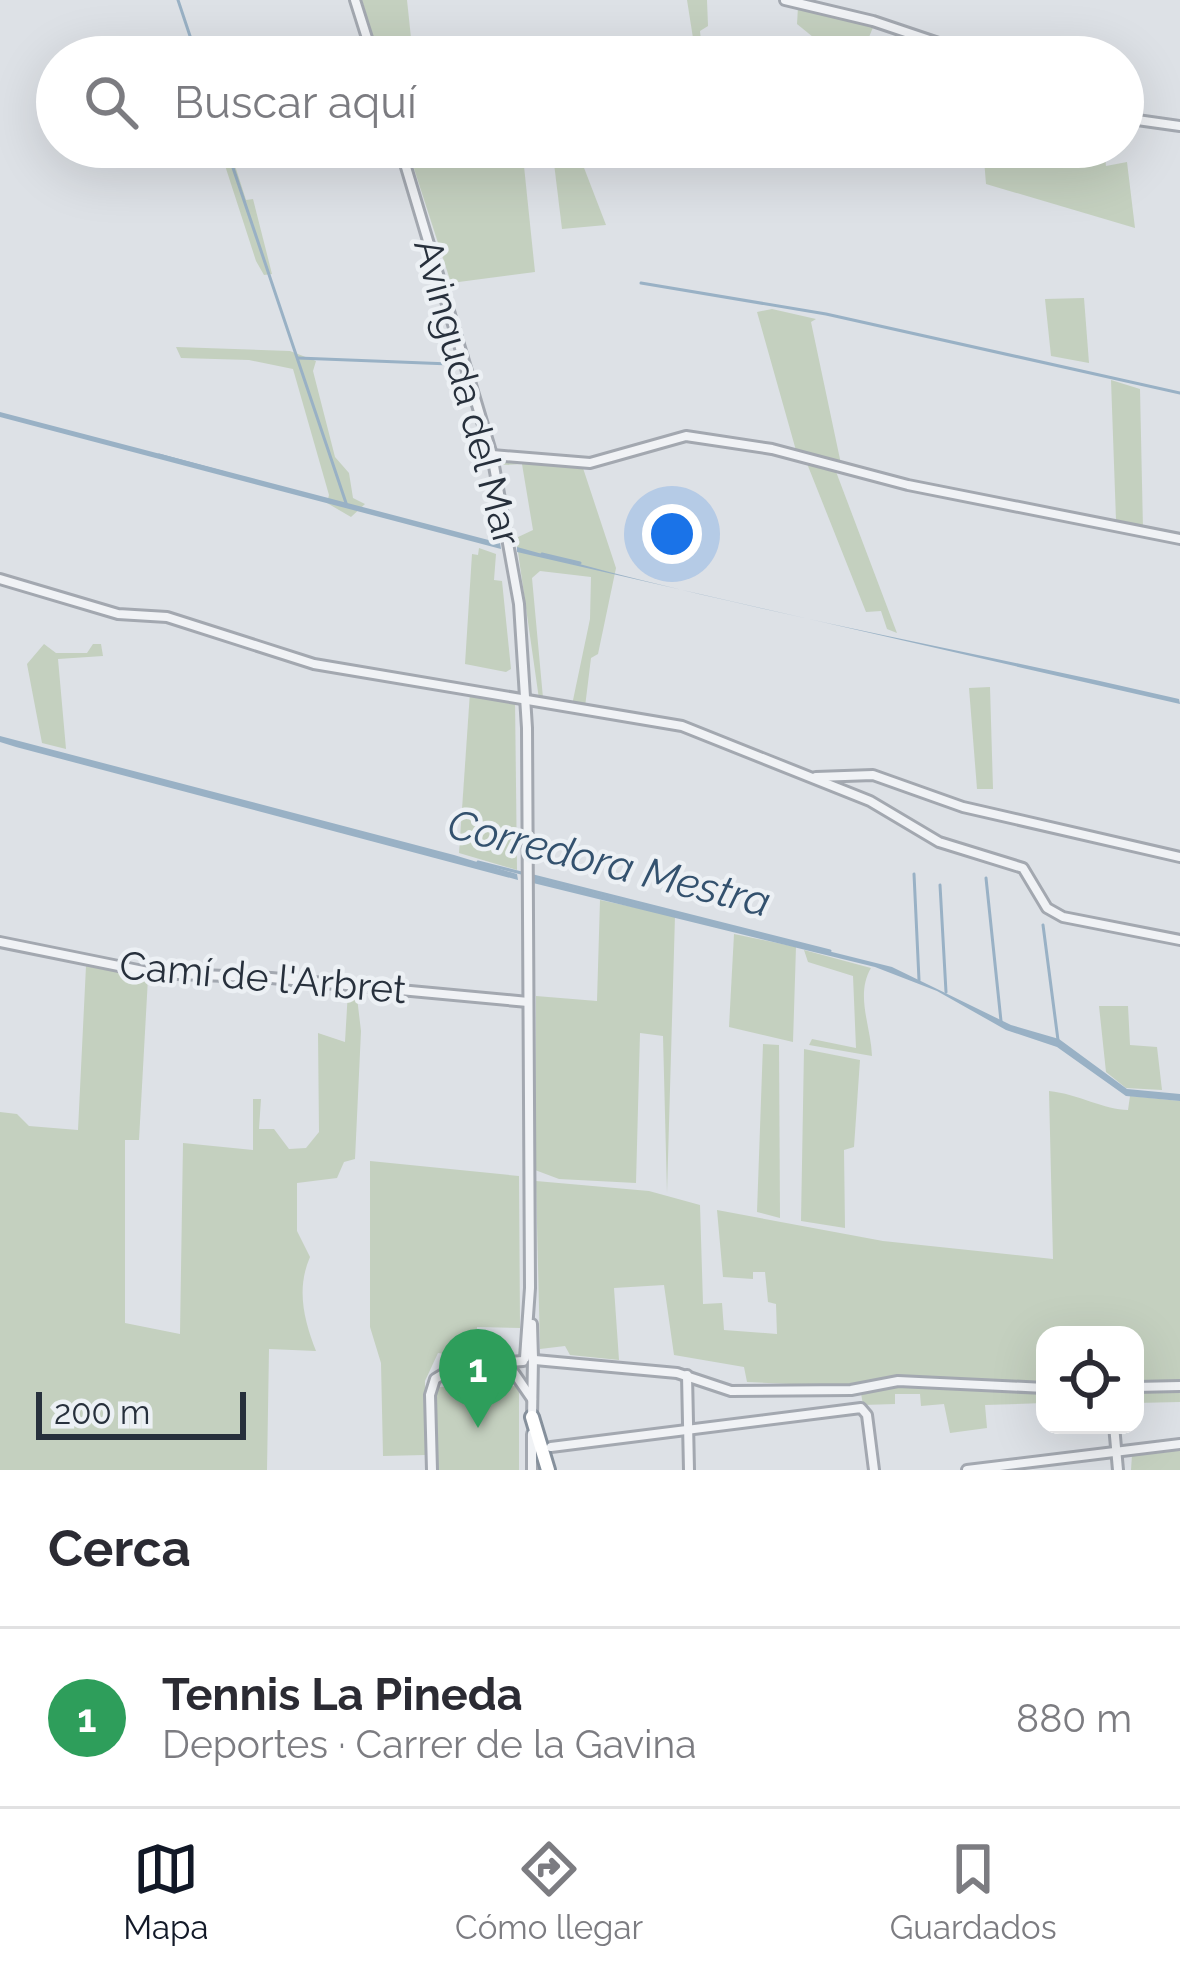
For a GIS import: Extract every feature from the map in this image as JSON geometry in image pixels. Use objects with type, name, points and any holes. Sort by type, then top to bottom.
[{"type":"highway","points":[[532,1417],[548,1470]]},
{"type":"street","points":[[355,0],[366,36]]},
{"type":"street","points":[[785,0],[918,36]]},
{"type":"street","points":[[1144,121],[1180,126]]},
{"type":"street","name":"Avinguda del Mar","points":[[406,168],[492,455],[510,540],[526,699],[532,1470]]},
{"type":"street","points":[[492,455],[590,463],[686,436],[772,449],[908,485],[1180,539]]},
{"type":"street","points":[[0,579],[118,614],[166,617],[314,664],[682,726],[797,775],[873,775],[963,807],[1180,857]]},
{"type":"street","points":[[816,777],[870,801],[940,842],[1023,868],[1047,908],[1064,917],[1180,940]]},
{"type":"street","name":"Camí de l'Arbret","points":[[0,942],[153,974],[271,978],[529,1002]]},
{"type":"street","points":[[492,1364],[529,1363]]},
{"type":"street","points":[[432,1470],[431,1387],[441,1372],[468,1364],[529,1363],[687,1375],[743,1391],[858,1389],[898,1381],[1036,1388]]},
{"type":"street","points":[[510,1367],[532,1399]]},
{"type":"street","points":[[687,1375],[689,1470]]},
{"type":"street","points":[[1144,1387],[1180,1386]]},
{"type":"street","points":[[551,1447],[865,1410],[874,1470]]},
{"type":"street","points":[[1115,1434],[1118,1470]]},
{"type":"street","points":[[967,1470],[1180,1444]]},
{"type":"green space","points":[[362,0],[407,0],[411,36],[373,36]]},
{"type":"green space","points":[[687,0],[707,0],[708,26],[700,36],[693,36]]},
{"type":"green space","points":[[798,7],[874,25],[869,36],[812,36],[797,24]]},
{"type":"green space","points":[[226,168],[236,168],[246,200],[253,199],[272,274],[264,275]]},
{"type":"green space","points":[[414,168],[524,168],[535,272],[451,283]]},
{"type":"green space","points":[[555,168],[584,168],[606,225],[562,229]]},
{"type":"green space","points":[[985,168],[1128,168],[1135,228],[986,184]]},
{"type":"green space","points":[[1084,298],[1089,363],[1051,356],[1045,299]]},
{"type":"green space","points":[[772,309],[816,319],[811,322],[841,464],[797,454],[757,312]]},
{"type":"green space","points":[[176,347],[290,351],[316,361],[313,371],[335,457],[349,473],[353,498],[365,504],[351,517],[327,503],[329,495],[293,369],[249,360],[181,358]]},
{"type":"green space","points":[[1111,380],[1140,389],[1143,530],[1116,520]]},
{"type":"green space","points":[[504,457],[582,465],[616,568],[598,654],[591,658],[585,707],[572,705],[590,619],[591,577],[540,571],[532,578],[543,698],[539,699],[516,538],[533,530],[522,464],[502,465]]},
{"type":"green space","points":[[806,461],[835,469],[897,633],[887,629],[881,611],[866,612]]},
{"type":"green space","points":[[479,548],[496,554],[494,580],[502,581],[511,669],[506,672],[465,664],[472,554],[478,555]]},
{"type":"green space","points":[[44,644],[56,653],[87,653],[93,644],[101,644],[103,656],[58,659],[66,749],[42,743],[27,664]]},
{"type":"green space","points":[[990,687],[993,789],[977,789],[969,688]]},
{"type":"green space","points":[[470,692],[515,700],[517,870],[459,853]]},
{"type":"green space","points":[[600,900],[675,916],[667,1193],[663,1036],[640,1033],[636,1183],[559,1179],[535,1170],[536,996],[597,1001]]},
{"type":"green space","points":[[734,934],[796,947],[793,1042],[729,1027]]},
{"type":"green space","points":[[804,950],[871,968],[864,1000],[872,1056],[809,1045],[812,1039],[856,1048],[853,976],[808,962]]},
{"type":"green space","points":[[86,966],[148,978],[139,1140],[125,1140],[125,1323],[180,1334],[183,1143],[253,1150],[253,1099],[261,1099],[259,1129],[274,1129],[289,1149],[306,1148],[319,1132],[318,1033],[345,1042],[348,991],[356,989],[361,1031],[355,1159],[344,1162],[337,1178],[297,1183],[297,1231],[310,1257],[303,1304],[316,1351],[269,1349],[267,1470],[0,1470],[0,1112],[17,1114],[29,1126],[78,1130]]},
{"type":"green space","points":[[1099,1006],[1128,1006],[1130,1045],[1157,1047],[1162,1090],[1126,1088],[1106,1072]]},
{"type":"green space","points":[[763,1044],[779,1045],[780,1218],[757,1212]]},
{"type":"green space","points":[[804,1049],[860,1060],[854,1147],[844,1150],[845,1228],[801,1221]]},
{"type":"green space","points":[[1049,1091],[1128,1110],[1130,1096],[1180,1101],[1180,1402],[1144,1403],[1144,1326],[1036,1326],[1036,1403],[985,1405],[987,1428],[950,1433],[944,1404],[921,1406],[920,1394],[895,1394],[895,1404],[863,1405],[860,1387],[747,1382],[744,1367],[674,1355],[664,1285],[614,1288],[619,1360],[570,1355],[565,1346],[540,1349],[536,1181],[649,1191],[700,1205],[703,1304],[722,1303],[724,1330],[777,1334],[776,1304],[768,1302],[765,1272],[753,1272],[753,1279],[723,1277],[717,1210],[883,1241],[1053,1259]]},
{"type":"green space","points":[[370,1161],[519,1176],[520,1328],[477,1327],[477,1358],[438,1353],[425,1381],[425,1455],[383,1456],[381,1363],[370,1327]]},
{"type":"green space","points":[[519,1386],[519,1470],[437,1470],[436,1387]]},
{"type":"green space","points":[[1180,1448],[1180,1470],[1131,1470],[1132,1455]]},
{"type":"water","points":[[0,412],[500,543],[501,549],[0,417]]},
{"type":"water","points":[[517,547],[599,569],[678,589],[517,552]]},
{"type":"water","points":[[793,615],[1179,699],[1180,704]]},
{"type":"water","points":[[0,736],[454,855],[517,874],[518,880],[16,747],[0,742]]},
{"type":"water","points":[[533,877],[892,967],[1011,1025],[1059,1039],[1127,1089],[1180,1094],[1180,1101],[1126,1096],[1057,1047],[1006,1030],[937,991],[875,967],[533,883]]},
{"type":"waterway","points":[[178,0],[190,36]]},
{"type":"waterway","points":[[233,168],[346,503]]},
{"type":"waterway","points":[[641,283],[826,314],[1180,393]]},
{"type":"waterway","points":[[298,358],[450,364]]},
{"type":"waterway","points":[[159,455],[225,473]]},
{"type":"waterway","points":[[542,554],[580,563]]},
{"type":"waterway","name":"Corredora Mestra","points":[[478,862],[830,951]]},
{"type":"waterway","points":[[914,874],[919,980]]},
{"type":"waterway","points":[[986,878],[1001,1021]]},
{"type":"waterway","points":[[940,885],[946,992]]},
{"type":"waterway","points":[[1043,925],[1058,1040]]},
{"type":"place","name":"Tennis La Pineda","points":[[478,1428]]}]
